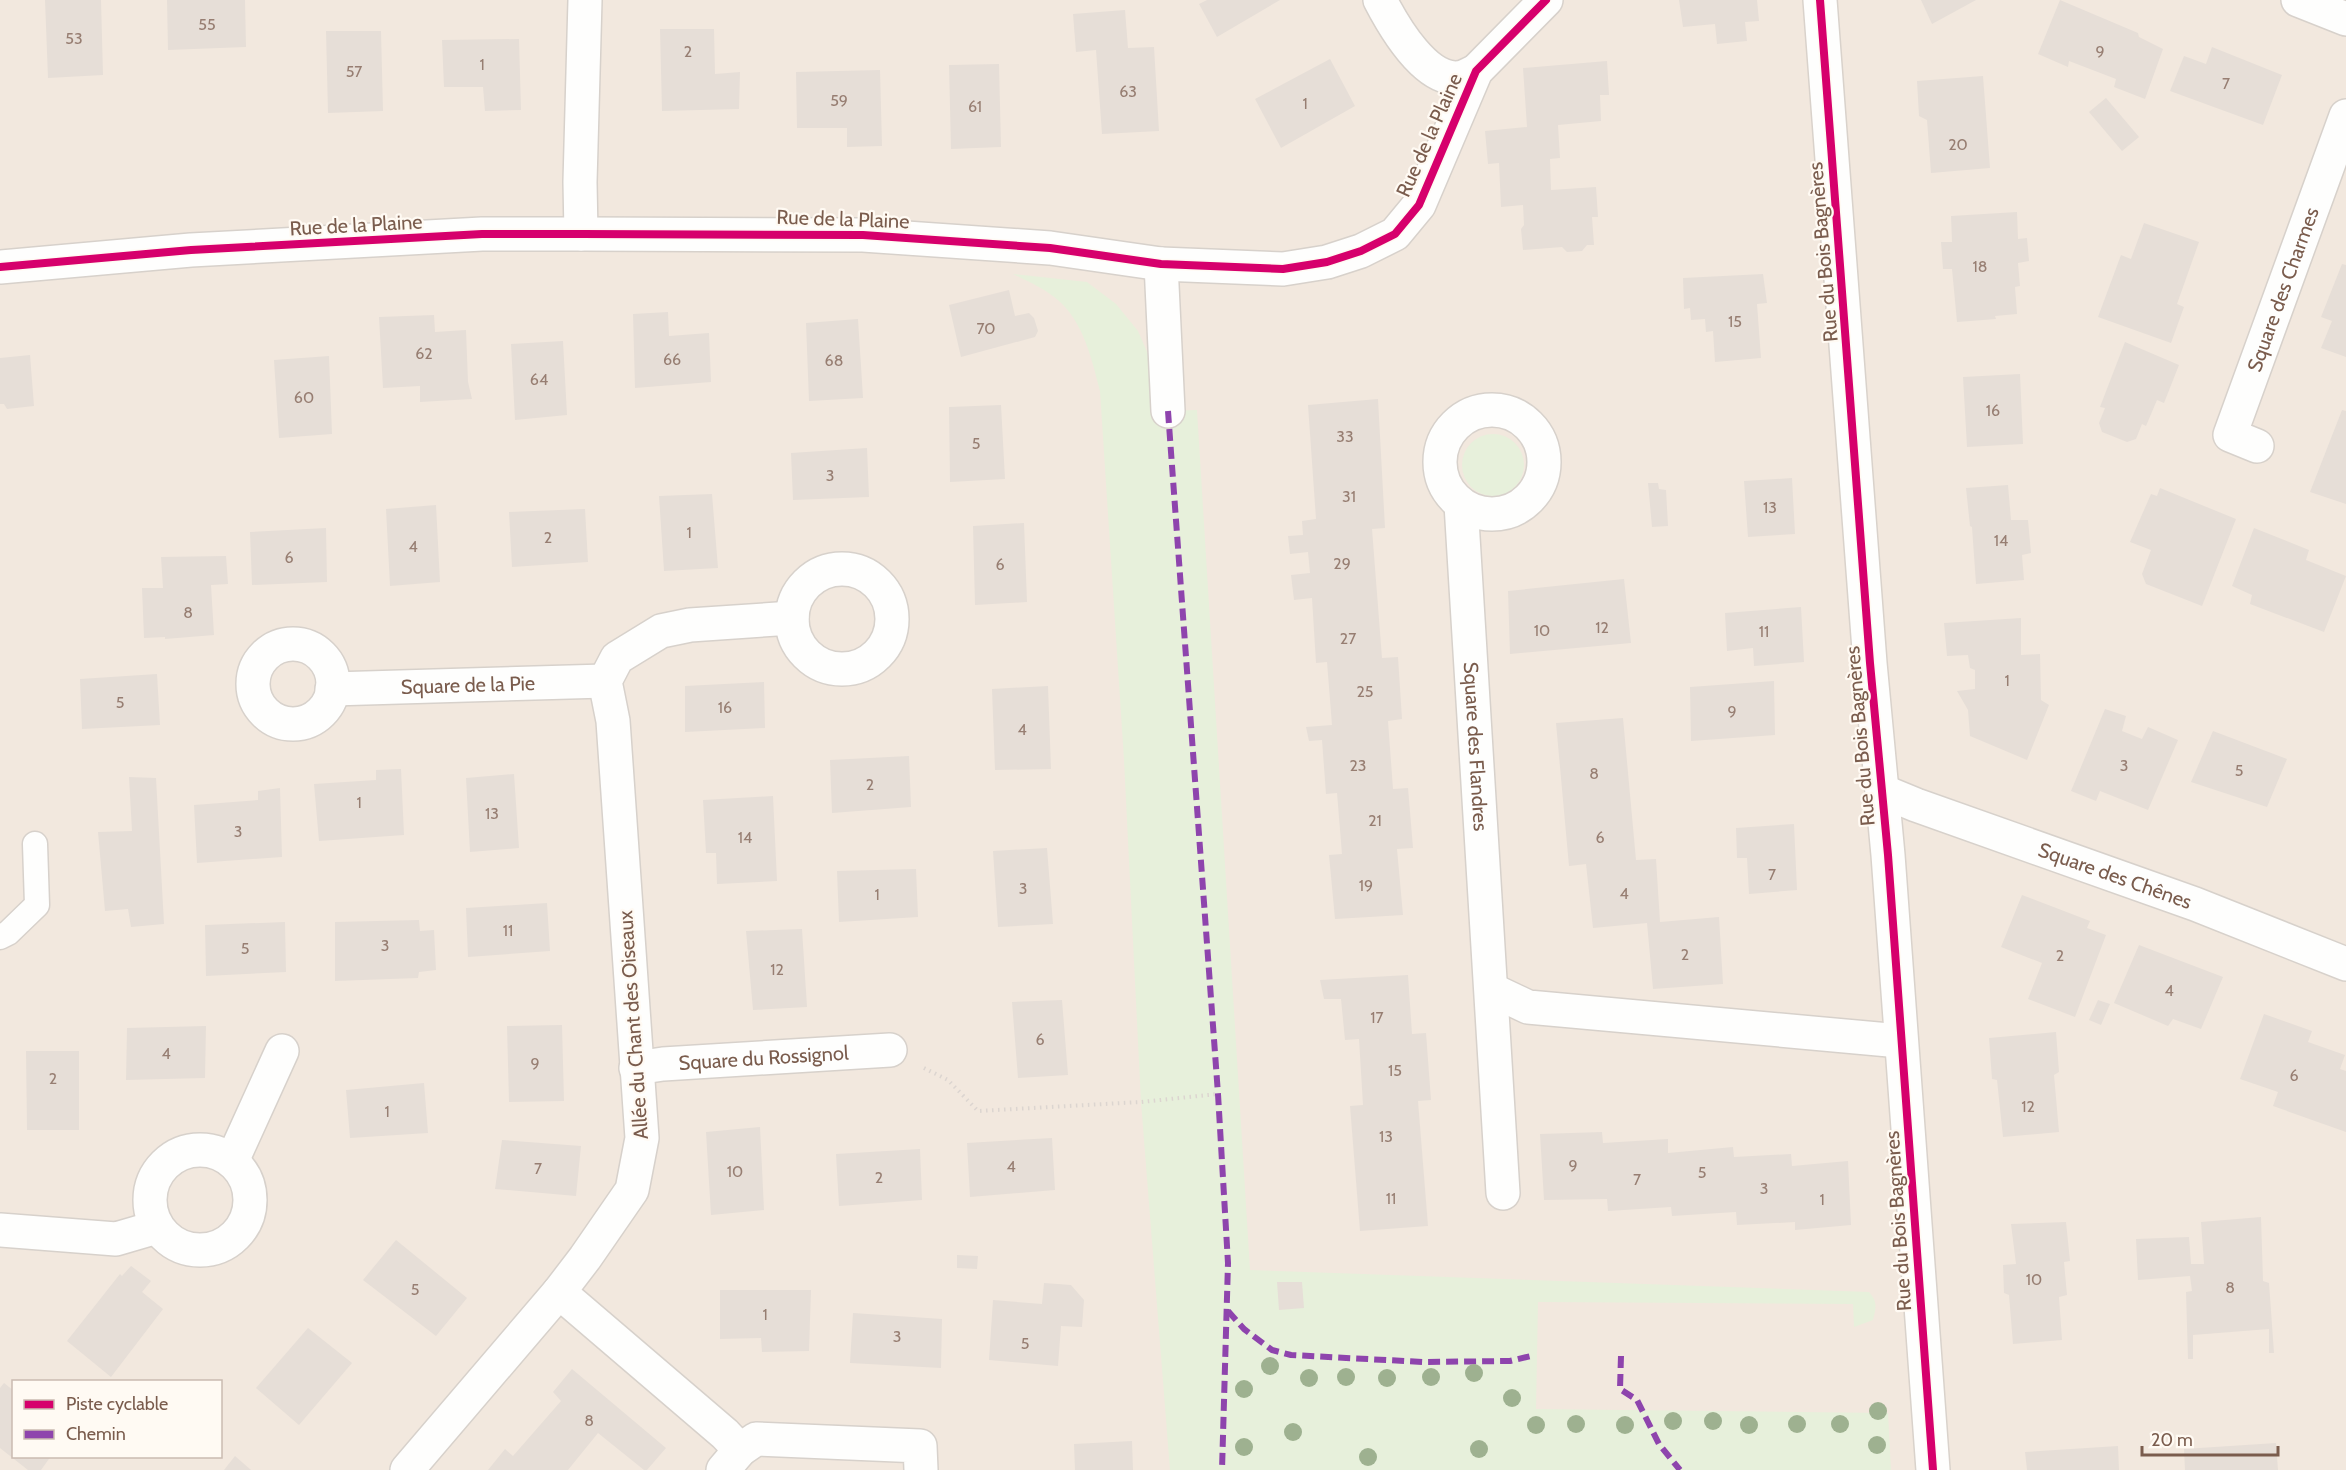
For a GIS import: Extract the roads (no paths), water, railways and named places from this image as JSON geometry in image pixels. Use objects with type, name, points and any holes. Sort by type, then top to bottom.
[{"type":"street","points":[[581,234],[579,182],[585,0]]},
{"type":"street","points":[[1380,0],[1395,28],[1418,58],[1436,71],[1461,77],[1476,71]]},
{"type":"street","name":"Rue de la Plaine","points":[[0,267],[214,249],[482,234],[863,235],[1050,248],[1161,264],[1283,269],[1327,262],[1361,251],[1395,234],[1419,205],[1476,71],[1545,0]]},
{"type":"street","name":"Rue du Bois Bagnères","points":[[1820,0],[1933,1470]]},
{"type":"street","points":[[2298,0],[2346,19]]},
{"type":"street","name":"Square des Charmes","points":[[2258,446],[2230,435],[2346,116]]},
{"type":"street","points":[[1161,264],[1168,411]]},
{"type":"street","name":"Square des Flandres","points":[[1461,504],[1503,1193]]},
{"type":"street","points":[[605,681],[616,658],[661,631],[690,625],[792,618]]},
{"type":"street","name":"Square de la Pie","points":[[332,689],[605,681]]},
{"type":"street","name":"Allée du Chant des Oiseaux","points":[[407,1470],[559,1292],[632,1190],[642,1138],[613,721],[605,681]]},
{"type":"street","name":"Square des Chênes","points":[[1882,791],[2195,903],[2346,964]]},
{"type":"street","points":[[1492,990],[1528,1007],[1900,1041]]},
{"type":"street","name":"Square du Rossignol","points":[[636,1068],[663,1064],[890,1050]]},
{"type":"street","points":[[232,1161],[282,1051]]},
{"type":"street","points":[[203,1150],[218,1153],[232,1161],[243,1174],[250,1191],[250,1208],[244,1225],[233,1239],[218,1248],[201,1251],[184,1249],[169,1240],[157,1227],[151,1212],[150,1197],[153,1181],[161,1168],[173,1158],[187,1152],[203,1150]]},
{"type":"street","points":[[0,1230],[117,1239],[157,1227]]},
{"type":"street","points":[[559,1292],[725,1434],[731,1460],[756,1439],[920,1446],[921,1470]]},
{"type":"lane","points":[[0,937],[8,933],[37,905],[35,844]]}]
